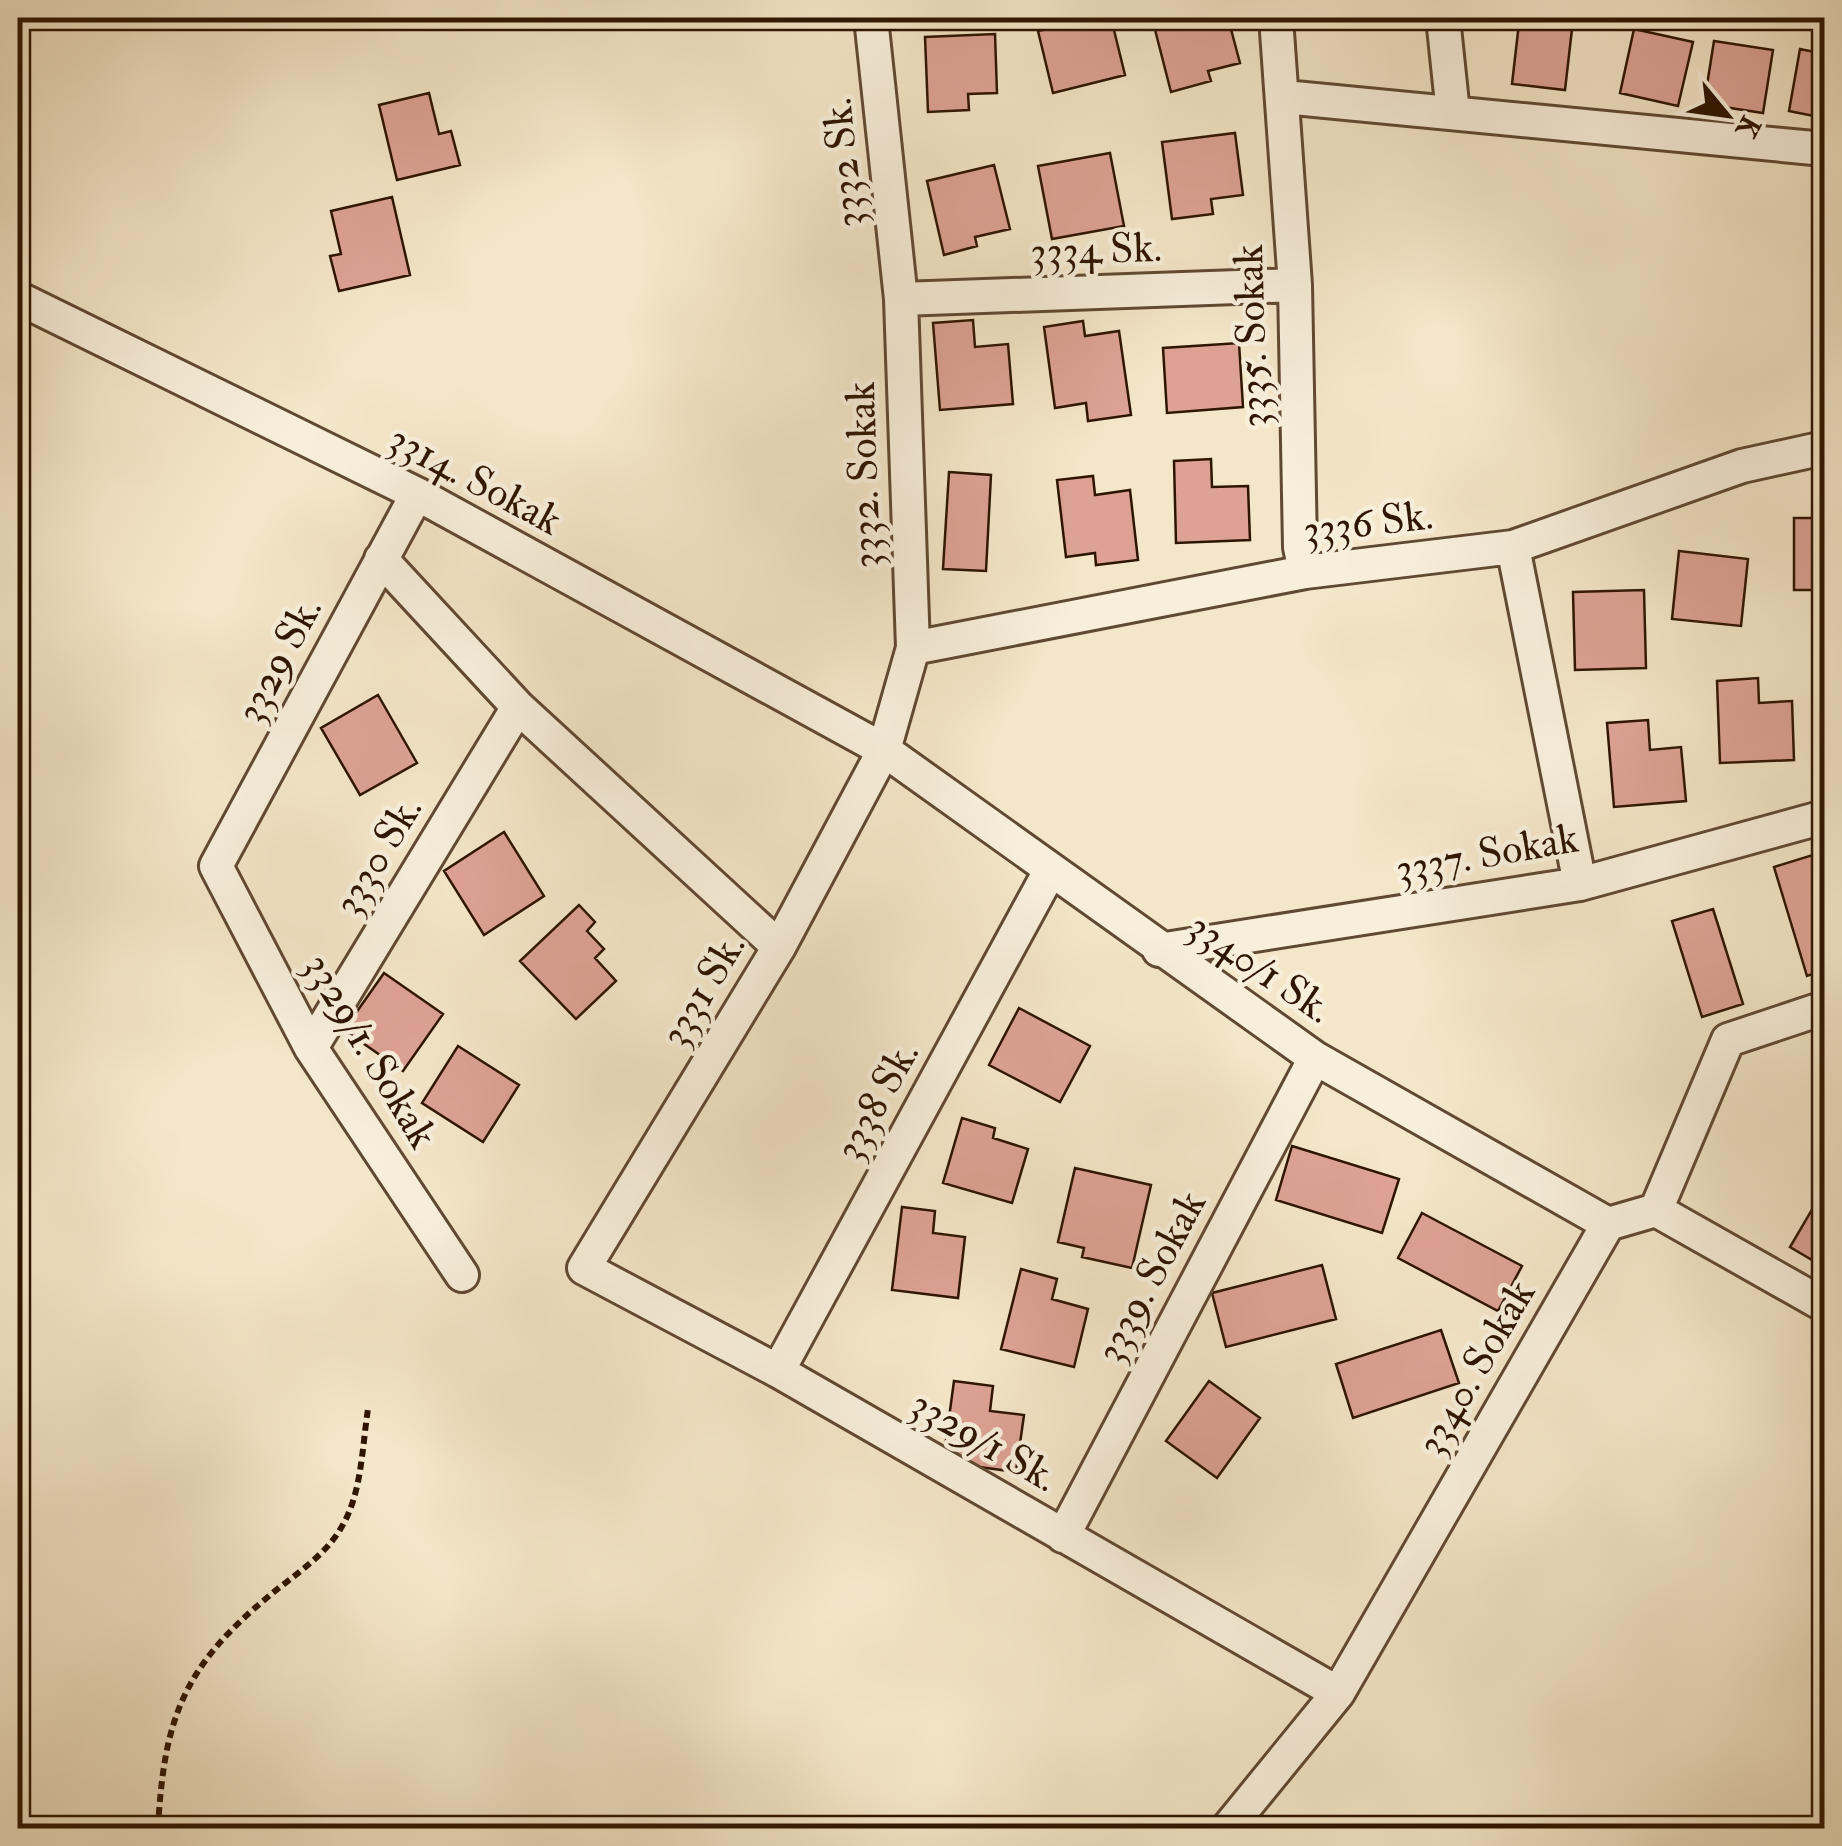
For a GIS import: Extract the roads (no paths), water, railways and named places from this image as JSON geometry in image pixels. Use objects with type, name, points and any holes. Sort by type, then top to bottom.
[{"type":"street","name":"3332 Sk.","points":[[871,18],[901,299]]},
{"type":"street","name":"3335. Sokak","points":[[1276,18],[1295,285],[1300,547],[1304,572]]},
{"type":"street","points":[[1444,18],[1452,113]]},
{"type":"street","points":[[1284,96],[1824,149]]},
{"type":"street","name":"3334 Sk.","points":[[901,299],[1295,285]]},
{"type":"street","name":"3314. Sokak","points":[[18,298],[417,494],[884,750]]},
{"type":"street","name":"3332. Sokak","points":[[884,750],[913,648],[901,299]]},
{"type":"street","name":"3336 Sk.","points":[[913,648],[1304,572],[1513,548],[1742,466],[1824,448]]},
{"type":"street","name":"3329 Sk.","points":[[216,866],[417,494]]},
{"type":"street","points":[[1513,548],[1580,884]]},
{"type":"street","points":[[381,560],[518,707],[779,946]]},
{"type":"street","name":"3330 Sk.","points":[[311,1048],[518,707]]},
{"type":"street","name":"3340/1 Sk.","points":[[884,750],[1158,950],[1314,1058],[1608,1224]]},
{"type":"street","name":"3331 Sk.","points":[[584,1268],[779,946],[884,750]]},
{"type":"street","name":"3337. Sokak","points":[[1158,950],[1580,884],[1824,816]]},
{"type":"street","name":"3329/1. Sokak","points":[[216,866],[311,1048],[462,1275]]},
{"type":"street","name":"3338 Sk.","points":[[778,1372],[1050,871]]},
{"type":"street","points":[[1656,1210],[1728,1040],[1824,1008]]},
{"type":"street","name":"3339. Sokak","points":[[1063,1536],[1314,1058]]},
{"type":"street","points":[[1608,1224],[1656,1210],[1824,1305]]},
{"type":"street","name":"3340. Sokak","points":[[1228,1828],[1338,1693],[1608,1224]]},
{"type":"street","name":"3329/1 Sk.","points":[[584,1268],[778,1372],[1338,1693]]}]
